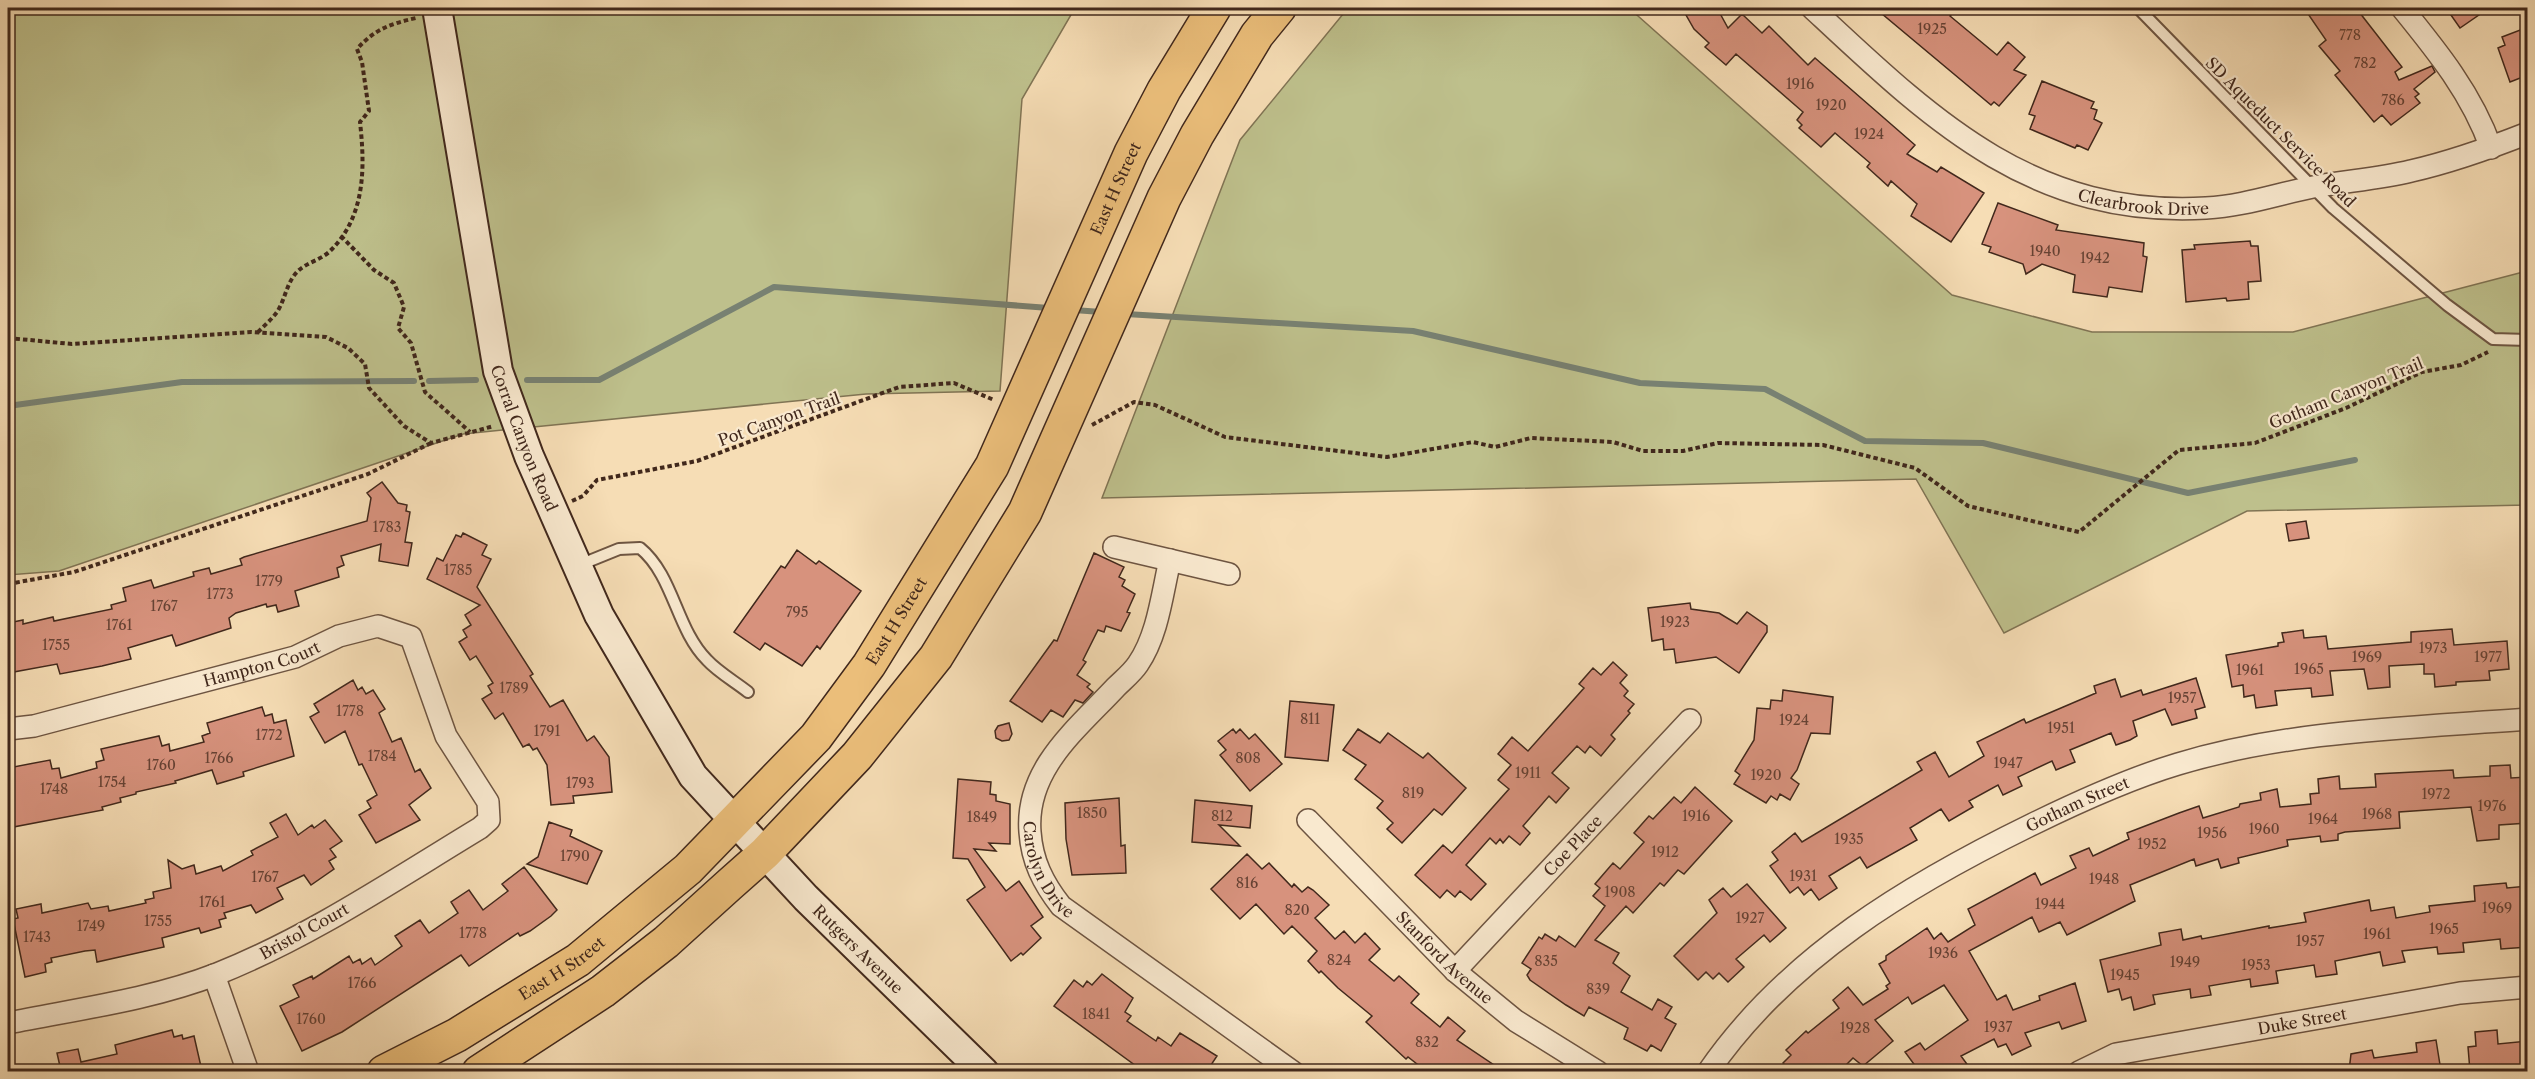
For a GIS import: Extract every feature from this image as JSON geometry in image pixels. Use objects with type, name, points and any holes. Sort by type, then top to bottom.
[{"type":"main road","name":"East H Street","points":[[384,1071],[457,1035],[578,960],[688,869],[816,737],[869,665],[992,466],[1131,153],[1164,90],[1214,8]]},
{"type":"main road","points":[[479,1071],[603,991],[666,942],[765,853],[857,756],[936,657],[1025,512],[1169,188],[1197,135],[1257,35],[1279,8]]},
{"type":"main road","name":"Corral Canyon Road","points":[[437,11],[498,371],[516,420],[598,615],[693,776],[735,822]]},
{"type":"main road","name":"Rutgers Avenue","points":[[735,822],[806,898],[984,1071]]},
{"type":"street","name":"Clearbrook Drive","points":[[1812,8],[1952,132],[2010,168],[2056,187],[2096,199],[2156,208],[2242,204],[2311,188],[2411,171],[2491,148],[2528,133]]},
{"type":"street","points":[[2402,8],[2443,57],[2483,125],[2491,148]]},
{"type":"street","points":[[1114,547],[1229,574]]},
{"type":"street","name":"Carolyn Drive","points":[[1170,560],[1153,631],[1138,664],[1057,750],[1040,777],[1034,793],[1029,825],[1034,860],[1045,884],[1061,906],[1293,1071]]},
{"type":"street","name":"Hampton Court","points":[[8,729],[34,726],[295,657],[339,636],[378,626],[411,637],[446,736]]},
{"type":"street","name":"Gotham Street","points":[[1708,1071],[1724,1049],[1806,964],[1851,928],[1975,852],[2114,787],[2179,764],[2323,735],[2528,719]]},
{"type":"street","name":"Coe Place","points":[[1455,971],[1690,720]]},
{"type":"street","name":"Bristol Court","points":[[8,1023],[150,995],[214,975],[283,946],[480,828],[489,820],[488,802],[446,736]]},
{"type":"street","name":"Stanford Avenue","points":[[1308,820],[1455,971],[1516,1021],[1598,1071]]},
{"type":"street","points":[[214,975],[248,1071]]},
{"type":"street","name":"Duke Street","points":[[2079,1071],[2116,1054],[2126,1052],[2460,993],[2528,987]]},
{"type":"lane","name":"SD Aqueduct Service Road","points":[[2138,8],[2311,188],[2456,312],[2493,339],[2528,340]]},
{"type":"lane","points":[[577,566],[619,549],[640,548],[652,558],[685,626],[706,659],[748,692]]},
{"type":"path","points":[[257,332],[277,312],[287,284],[299,269],[329,252],[341,236],[362,193],[364,162],[360,122],[369,111],[362,62],[357,49],[370,33],[387,24],[437,11]]},
{"type":"path","points":[[341,236],[375,270],[394,283],[404,307],[398,328],[411,343],[425,392],[470,432]]},
{"type":"path","points":[[8,338],[72,344],[257,332],[326,337],[348,348],[364,364],[369,388],[404,426],[431,443]]},
{"type":"path","name":"Gotham Canyon Trail","points":[[1060,434],[1098,423],[1134,402],[1155,405],[1225,436],[1387,457],[1473,442],[1495,447],[1531,438],[1613,442],[1643,451],[1683,451],[1718,443],[1823,445],[1915,468],[1968,506],[2079,531],[2179,450],[2255,443],[2346,408],[2422,372],[2461,365],[2515,339]]},
{"type":"path","name":"Pot Canyon Trail","points":[[553,511],[583,496],[597,480],[697,461],[899,387],[954,383],[1017,410]]},
{"type":"path","points":[[8,584],[74,572],[368,474],[431,443],[516,420]]},
{"type":"green space","points":[[8,8],[1075,8],[1022,99],[1000,391],[866,394],[463,434],[59,571],[8,575]]},
{"type":"green space","points":[[1348,8],[1629,8],[1952,295],[2092,332],[2293,332],[2527,271],[2527,505],[2247,511],[2004,633],[1916,479],[1102,498],[1240,140]]},
{"type":"building","points":[[1682,8],[1717,8],[1728,28],[1742,14],[1762,33],[1769,26],[1808,65],[1815,58],[1915,145],[1907,154],[1937,172],[1941,167],[1984,193],[1951,242],[1911,216],[1917,204],[1891,181],[1888,186],[1867,167],[1870,163],[1835,133],[1821,147],[1799,128],[1802,125],[1797,120],[1803,112],[1736,54],[1726,65],[1705,47],[1709,43],[1694,29]]},
{"type":"building","points":[[1875,8],[1957,8],[1950,16],[1997,55],[2008,42],[2025,57],[2014,70],[2026,75],[1999,106],[1994,102],[1991,105]]},
{"type":"building","points":[[2304,8],[2350,8],[2353,11],[2356,8],[2402,67],[2395,72],[2399,80],[2432,66],[2435,72],[2414,89],[2419,94],[2415,97],[2420,103],[2391,125],[2382,115],[2374,122],[2335,75],[2340,71],[2319,46],[2326,40]]},
{"type":"building","points":[[2446,8],[2489,8],[2460,28]]},
{"type":"building","points":[[2528,27],[2528,75],[2510,82],[2498,48],[2505,45],[2502,37]]},
{"type":"building","points":[[2042,81],[2094,102],[2091,108],[2097,110],[2094,119],[2102,123],[2088,150],[2077,145],[2075,148],[2030,129],[2035,116],[2029,114]]},
{"type":"building","points":[[1998,203],[2058,225],[2056,230],[2144,243],[2143,256],[2147,257],[2142,292],[2109,287],[2107,297],[2073,292],[2075,275],[2042,264],[2026,274],[2023,264],[1989,252],[1991,247],[1982,244]]},
{"type":"building","points":[[2250,241],[2251,246],[2258,246],[2261,281],[2248,282],[2249,299],[2227,301],[2226,298],[2186,302],[2182,250],[2195,249],[2194,245]]},
{"type":"building","points":[[382,482],[398,503],[407,505],[406,511],[410,512],[405,542],[412,543],[408,566],[379,561],[381,544],[341,556],[344,565],[337,568],[339,577],[295,591],[299,606],[278,612],[276,605],[267,607],[266,604],[236,613],[229,618],[231,628],[176,646],[172,635],[128,648],[131,659],[102,666],[60,674],[57,664],[8,673],[8,623],[23,620],[23,624],[53,617],[54,621],[112,609],[111,605],[126,601],[123,588],[151,580],[154,588],[194,576],[193,572],[209,568],[211,574],[242,565],[240,559],[244,557],[367,521],[371,498],[367,493]]},
{"type":"building","points":[[2306,521],[2309,538],[2289,541],[2286,524]]},
{"type":"building","points":[[463,533],[487,545],[482,555],[491,559],[477,587],[533,674],[530,676],[550,707],[563,700],[587,741],[594,736],[609,757],[612,792],[573,796],[574,803],[551,805],[547,765],[537,748],[533,750],[529,744],[523,747],[503,713],[495,719],[482,699],[492,693],[488,686],[493,683],[476,656],[470,660],[459,642],[467,637],[463,630],[471,625],[465,615],[480,605],[427,579],[437,558],[443,561],[456,535],[461,537]]},
{"type":"building","points":[[797,550],[816,564],[819,561],[861,591],[820,649],[817,646],[802,666],[765,643],[760,650],[734,632],[781,566],[785,568]]},
{"type":"building","points":[[1094,553],[1124,567],[1119,577],[1125,580],[1122,586],[1135,594],[1127,612],[1130,613],[1121,631],[1106,626],[1104,632],[1098,630],[1083,660],[1086,662],[1077,675],[1090,684],[1087,687],[1093,692],[1083,703],[1075,700],[1063,717],[1051,710],[1042,722],[1010,701],[1054,640],[1057,641]]},
{"type":"building","points":[[1690,603],[1691,609],[1719,613],[1737,624],[1747,612],[1767,626],[1767,632],[1739,673],[1716,657],[1676,663],[1674,649],[1664,650],[1663,639],[1652,641],[1648,608]]},
{"type":"building","points":[[2452,629],[2454,645],[2507,641],[2509,669],[2489,671],[2490,680],[2456,682],[2456,685],[2435,687],[2434,674],[2424,674],[2424,664],[2389,666],[2390,687],[2368,689],[2364,669],[2330,671],[2333,695],[2312,697],[2311,688],[2275,691],[2277,705],[2256,708],[2254,695],[2244,697],[2243,685],[2232,687],[2226,655],[2278,646],[2278,643],[2284,642],[2282,633],[2303,630],[2304,638],[2326,636],[2328,649],[2411,642],[2411,632]]},
{"type":"building","points":[[1613,662],[1627,675],[1620,683],[1628,691],[1624,696],[1634,704],[1628,711],[1630,713],[1611,735],[1615,739],[1601,756],[1590,746],[1585,753],[1577,746],[1552,773],[1569,788],[1556,803],[1549,796],[1523,826],[1530,833],[1520,845],[1509,836],[1503,843],[1500,839],[1496,844],[1490,838],[1466,865],[1486,884],[1471,900],[1460,891],[1455,897],[1447,890],[1440,898],[1415,875],[1443,845],[1452,853],[1509,789],[1498,780],[1511,765],[1498,754],[1512,737],[1528,751],[1584,688],[1579,684],[1593,668],[1601,675]]},
{"type":"building","points":[[2196,678],[2205,707],[2195,710],[2197,718],[2172,725],[2165,709],[2133,721],[2137,736],[2130,740],[2116,745],[2111,733],[2070,750],[2075,762],[2056,770],[2052,761],[2018,777],[2022,786],[2003,795],[1998,785],[1969,801],[1973,807],[1949,821],[1941,809],[1910,828],[1917,840],[1867,868],[1860,857],[1829,876],[1837,888],[1819,900],[1811,889],[1804,895],[1798,887],[1790,893],[1770,866],[1778,860],[1772,852],[1795,833],[1802,842],[1922,770],[1917,762],[1935,752],[1949,777],[1984,756],[1977,742],[2024,719],[2026,723],[2096,693],[2094,686],[2115,679],[2121,697],[2141,690],[2143,695]]},
{"type":"building","points":[[353,680],[358,690],[362,687],[366,694],[373,690],[385,709],[379,713],[392,742],[401,738],[415,772],[420,769],[431,788],[409,805],[420,820],[376,843],[359,815],[371,808],[367,801],[377,795],[362,764],[359,765],[345,731],[325,743],[310,717],[319,712],[314,704]]},
{"type":"building","points":[[1783,690],[1833,697],[1830,734],[1811,733],[1797,770],[1791,778],[1799,784],[1790,800],[1780,794],[1777,800],[1771,796],[1766,803],[1734,784],[1740,775],[1735,771],[1754,740],[1757,708],[1770,709],[1771,700],[1782,701]]},
{"type":"building","points":[[1290,701],[1334,705],[1328,761],[1285,757]]},
{"type":"building","points":[[262,707],[265,716],[272,714],[274,723],[286,720],[294,756],[243,772],[244,776],[217,784],[212,770],[175,781],[176,783],[136,792],[136,794],[120,798],[121,802],[102,807],[103,810],[8,828],[8,768],[50,760],[52,769],[59,768],[61,778],[97,768],[96,762],[104,760],[101,749],[159,736],[162,746],[169,744],[170,751],[204,742],[202,736],[210,733],[207,723]]},
{"type":"building","points":[[1009,723],[1012,734],[1009,740],[1002,741],[996,738],[995,731],[998,726]]},
{"type":"building","points":[[1233,729],[1236,733],[1240,729],[1249,739],[1255,734],[1282,764],[1250,791],[1220,755],[1226,750],[1218,741]]},
{"type":"building","points":[[1358,729],[1380,743],[1388,733],[1423,758],[1428,753],[1466,788],[1442,815],[1434,809],[1402,843],[1387,829],[1393,823],[1377,808],[1383,801],[1355,779],[1366,765],[1343,750]]},
{"type":"building","points":[[2510,765],[2511,778],[2528,777],[2528,823],[2499,825],[2499,839],[2477,841],[2471,807],[2399,812],[2400,828],[2345,832],[2338,834],[2338,840],[2321,842],[2320,836],[2287,840],[2288,846],[2238,858],[2239,863],[2221,868],[2218,859],[2196,866],[2194,859],[2130,885],[2135,901],[2067,935],[2060,922],[2039,932],[2032,917],[1969,951],[1997,1000],[2006,995],[2013,1010],[2040,1000],[2039,996],[2075,983],[2086,1021],[2062,1029],[2059,1022],[2025,1033],[2031,1046],[2012,1055],[2006,1044],[1998,1047],[1994,1039],[1961,1056],[1972,1071],[1919,1071],[1905,1052],[1920,1043],[1925,1050],[1968,1020],[1944,985],[1912,1004],[1908,997],[1875,1020],[1893,1041],[1863,1066],[1853,1058],[1840,1071],[1791,1071],[1783,1063],[1791,1055],[1786,1050],[1806,1031],[1808,1033],[1839,1008],[1833,1000],[1848,987],[1863,1005],[1888,989],[1886,986],[1890,983],[1879,964],[1886,960],[1886,956],[1927,928],[1934,939],[1941,933],[1948,942],[1975,925],[1968,909],[2035,873],[2041,885],[2076,868],[2070,856],[2089,848],[2093,856],[2129,839],[2127,833],[2179,813],[2199,806],[2203,818],[2239,807],[2240,804],[2261,800],[2260,793],[2277,789],[2280,807],[2311,804],[2310,794],[2319,793],[2318,779],[2339,776],[2340,789],[2376,787],[2375,774],[2453,770],[2454,778],[2490,776],[2490,766]]},
{"type":"building","points":[[958,779],[991,782],[990,794],[996,795],[996,801],[1010,804],[1010,844],[989,843],[996,851],[974,849],[1006,891],[1019,881],[1043,917],[1031,926],[1041,938],[1023,955],[1021,953],[1011,961],[967,900],[985,887],[968,859],[953,858]]},
{"type":"building","points":[[1695,787],[1732,821],[1684,874],[1678,870],[1664,886],[1660,883],[1633,913],[1626,906],[1595,940],[1619,953],[1613,963],[1630,976],[1621,992],[1652,1010],[1658,999],[1672,1007],[1665,1018],[1676,1024],[1661,1051],[1651,1045],[1647,1051],[1624,1039],[1628,1028],[1589,1007],[1584,1016],[1530,980],[1527,975],[1531,969],[1522,963],[1539,937],[1542,939],[1545,934],[1556,941],[1559,936],[1575,947],[1605,906],[1593,896],[1600,888],[1595,884],[1613,863],[1620,869],[1644,842],[1634,833],[1649,816],[1653,819],[1674,797],[1681,803]]},
{"type":"building","points":[[1119,798],[1121,846],[1125,845],[1126,873],[1072,875],[1066,839],[1065,803]]},
{"type":"building","points":[[1195,800],[1252,806],[1250,828],[1219,825],[1240,846],[1192,842]]},
{"type":"building","points":[[286,814],[298,835],[312,825],[314,828],[325,820],[342,841],[330,849],[336,857],[329,861],[334,869],[311,885],[304,875],[277,888],[283,899],[256,913],[251,905],[224,913],[226,918],[219,920],[221,927],[201,933],[199,928],[162,938],[164,947],[97,962],[95,950],[51,958],[52,962],[45,964],[46,972],[25,977],[13,919],[18,918],[16,909],[41,904],[42,913],[88,903],[91,909],[108,906],[109,911],[146,903],[145,900],[154,898],[153,892],[171,888],[168,860],[182,869],[194,865],[196,874],[221,866],[223,871],[253,855],[251,851],[278,837],[270,823]]},
{"type":"building","points":[[549,822],[572,830],[570,836],[602,851],[587,884],[527,864],[538,857]]},
{"type":"building","points":[[1247,854],[1262,869],[1269,863],[1292,887],[1294,884],[1302,892],[1308,887],[1329,905],[1315,918],[1335,939],[1344,931],[1355,943],[1365,933],[1380,949],[1369,960],[1394,981],[1399,976],[1419,994],[1411,1003],[1440,1027],[1448,1017],[1465,1031],[1457,1040],[1503,1071],[1426,1071],[1408,1057],[1406,1059],[1366,1022],[1372,1016],[1321,971],[1319,973],[1308,961],[1317,951],[1292,926],[1284,934],[1256,904],[1240,919],[1211,889]]},
{"type":"building","points":[[524,867],[557,910],[551,916],[530,931],[520,936],[518,933],[469,966],[461,955],[342,1032],[302,1051],[280,1006],[299,997],[293,985],[312,976],[313,979],[349,956],[353,963],[360,959],[362,964],[371,958],[375,965],[402,946],[395,936],[420,920],[429,933],[458,913],[451,902],[469,890],[483,910],[508,891],[502,884]]},
{"type":"building","points":[[2506,883],[2507,888],[2528,886],[2528,947],[2501,949],[2500,939],[2463,943],[2464,952],[2438,954],[2437,947],[2402,951],[2405,962],[2383,966],[2380,952],[2335,961],[2337,974],[2316,977],[2314,965],[2276,971],[2278,983],[2251,987],[2250,979],[2209,986],[2211,995],[2191,998],[2190,989],[2153,995],[2155,1004],[2134,1010],[2131,997],[2122,1000],[2119,989],[2108,992],[2100,960],[2161,945],[2159,933],[2181,929],[2183,940],[2201,936],[2202,939],[2269,926],[2269,928],[2306,922],[2304,913],[2369,900],[2371,911],[2394,907],[2396,918],[2430,912],[2429,906],[2475,901],[2474,886]]},
{"type":"building","points":[[1747,884],[1786,928],[1770,942],[1764,935],[1736,959],[1744,967],[1728,982],[1719,973],[1713,979],[1706,972],[1698,980],[1674,956],[1717,913],[1709,900],[1723,888],[1731,897]]},
{"type":"building","points":[[1102,974],[1133,998],[1125,1012],[1131,1016],[1127,1021],[1156,1041],[1158,1037],[1171,1046],[1180,1033],[1217,1056],[1207,1071],[1143,1071],[1054,1006],[1074,980],[1083,987],[1087,981],[1092,985]]},
{"type":"building","points":[[172,1030],[174,1037],[182,1035],[183,1039],[194,1036],[202,1071],[61,1071],[57,1053],[78,1049],[81,1062],[117,1054],[115,1045]]},
{"type":"building","points":[[2497,1030],[2498,1044],[2528,1041],[2528,1071],[2470,1071],[2468,1047],[2476,1046],[2475,1032]]},
{"type":"building","points":[[2436,1040],[2441,1071],[2349,1071],[2351,1054],[2372,1050],[2374,1058],[2417,1052],[2416,1043]]},
{"type":"waterway","points":[[527,380],[599,380],[774,287],[1049,308]]},
{"type":"waterway","points":[[1074,310],[1101,312]]},
{"type":"waterway","points":[[1126,314],[1413,331],[1640,383],[1765,389],[1865,441],[1983,443],[2188,493],[2355,460]]},
{"type":"waterway","points":[[429,381],[476,380]]},
{"type":"waterway","points":[[8,406],[182,382],[414,381]]}]
